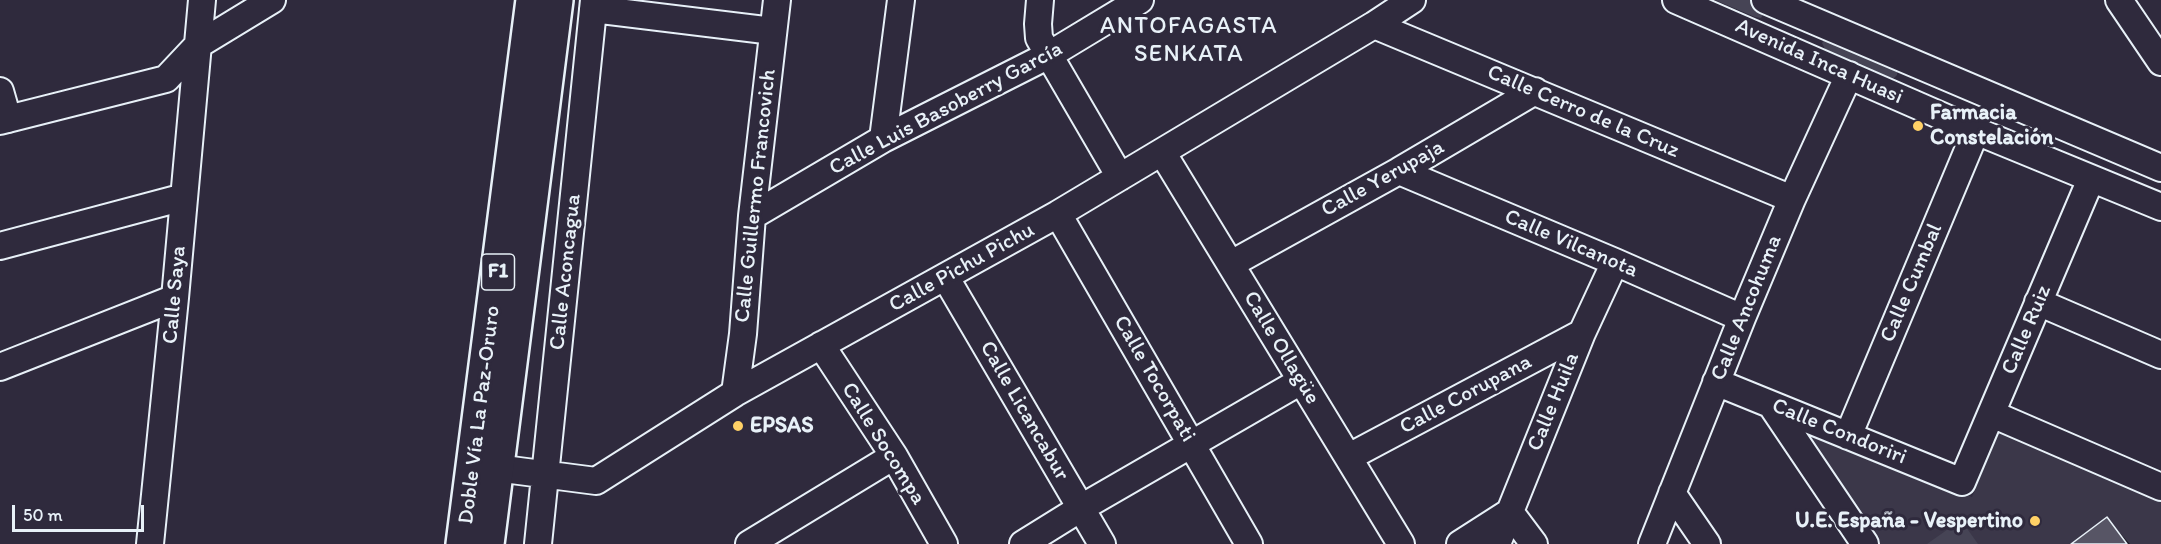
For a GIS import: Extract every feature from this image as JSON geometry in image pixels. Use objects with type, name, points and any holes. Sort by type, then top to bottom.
[{"type":"highway","name":"Doble Vía La Paz-Oruro","points":[[463,544],[532,0]]},
{"type":"highway","name":"Doble Vía La Paz-Oruro","points":[[487,544],[556,0]]},
{"type":"street","name":"Calle Saya","points":[[150,544],[202,0]]},
{"type":"street","points":[[0,91],[4,120],[166,79],[198,45],[272,0]]},
{"type":"street","name":"Calle Guillermo Francovich","points":[[735,393],[743,334],[752,216],[777,0]]},
{"type":"street","points":[[883,139],[901,0]]},
{"type":"street","points":[[1040,0],[1038,24],[1040,38],[1120,177]]},
{"type":"street","name":"Calle Luis Basoberry García","points":[[752,216],[883,139],[1048,55],[1140,0]]},
{"type":"street","name":"Calle Pichu Pichu","points":[[496,468],[596,481],[735,393],[1058,214],[1412,0]]},
{"type":"street","name":"Avenida Inca Huasi","points":[[1676,0],[1976,131],[2161,207]]},
{"type":"street","name":"Avenida Inca Huasi","points":[[1765,0],[2161,168]]},
{"type":"street","points":[[594,4],[773,31]]},
{"type":"street","name":"Calle Aconcagua","points":[[538,544],[594,4]]},
{"type":"street","points":[[2130,4],[2161,62]]},
{"type":"street","points":[[1787,48],[1798,14]]},
{"type":"street","name":"Calle Cerro de la Cruz","points":[[1374,25],[1792,199]]},
{"type":"street","name":"Calle Ancohuma","points":[[1652,544],[1742,318],[1792,199],[1849,75]]},
{"type":"street","points":[[1924,108],[1939,75]]},
{"type":"street","name":"Calle Yerupaja","points":[[1231,264],[1399,171],[1534,91]]},
{"type":"street","name":"Calle Cumbal","points":[[1848,436],[1976,131]]},
{"type":"street","name":"Calle Ollagüe","points":[[1162,152],[1401,544]]},
{"type":"street","name":"Calle Vilcanota","points":[[1399,171],[1742,318]]},
{"type":"street","name":"Calle Ruiz","points":[[1962,482],[2091,179]]},
{"type":"street","points":[[0,246],[184,197]]},
{"type":"street","name":"Calle Tocorpati","points":[[1058,214],[1249,544]]},
{"type":"street","name":"Calle Huila","points":[[1497,544],[1582,333],[1615,262]]},
{"type":"street","name":"Calle Licancabur","points":[[946,278],[1102,544]]},
{"type":"street","points":[[0,367],[175,298]]},
{"type":"street","points":[[2038,302],[2161,354]]},
{"type":"street","name":"Calle Corupana","points":[[1349,457],[1582,333]]},
{"type":"street","name":"Calle Socompa","points":[[821,345],[894,456],[944,544]]},
{"type":"street","points":[[1023,544],[1300,381]]},
{"type":"street","name":"Calle Condoriri","points":[[1716,382],[1962,482]]},
{"type":"street","points":[[1772,406],[1865,544]]},
{"type":"street","points":[[1992,414],[2161,487]]},
{"type":"street","points":[[749,544],[894,456]]},
{"type":"street","points":[[1672,493],[1707,544]]},
{"type":"street","points":[[1460,544],[1510,512],[1534,544]]},
{"type":"shaded area","points":[[1715,0],[1750,0],[1761,5],[1764,13],[1761,18],[1755,17]]},
{"type":"shaded area","points":[[1831,38],[1897,70],[1897,75],[1894,78],[1889,77],[1826,51],[1822,43]]},
{"type":"shaded area","points":[[1800,429],[1972,497],[2000,430],[2161,502],[2161,544],[1880,544]]},
{"type":"shaded area","points":[[1961,520],[1978,544],[1927,544]]},
{"type":"building","points":[[2107,517],[2127,544],[2071,544]]},
{"type":"place","name":"Farmacia Constelación","points":[[1918,126]]},
{"type":"place","name":"EPSAS","points":[[738,426]]},
{"type":"place","name":"U.E. España - Vespertino","points":[[2035,521]]},
{"type":"district","name":"ANTOFAGASTA SENKATA","points":[[1189,41]]}]
